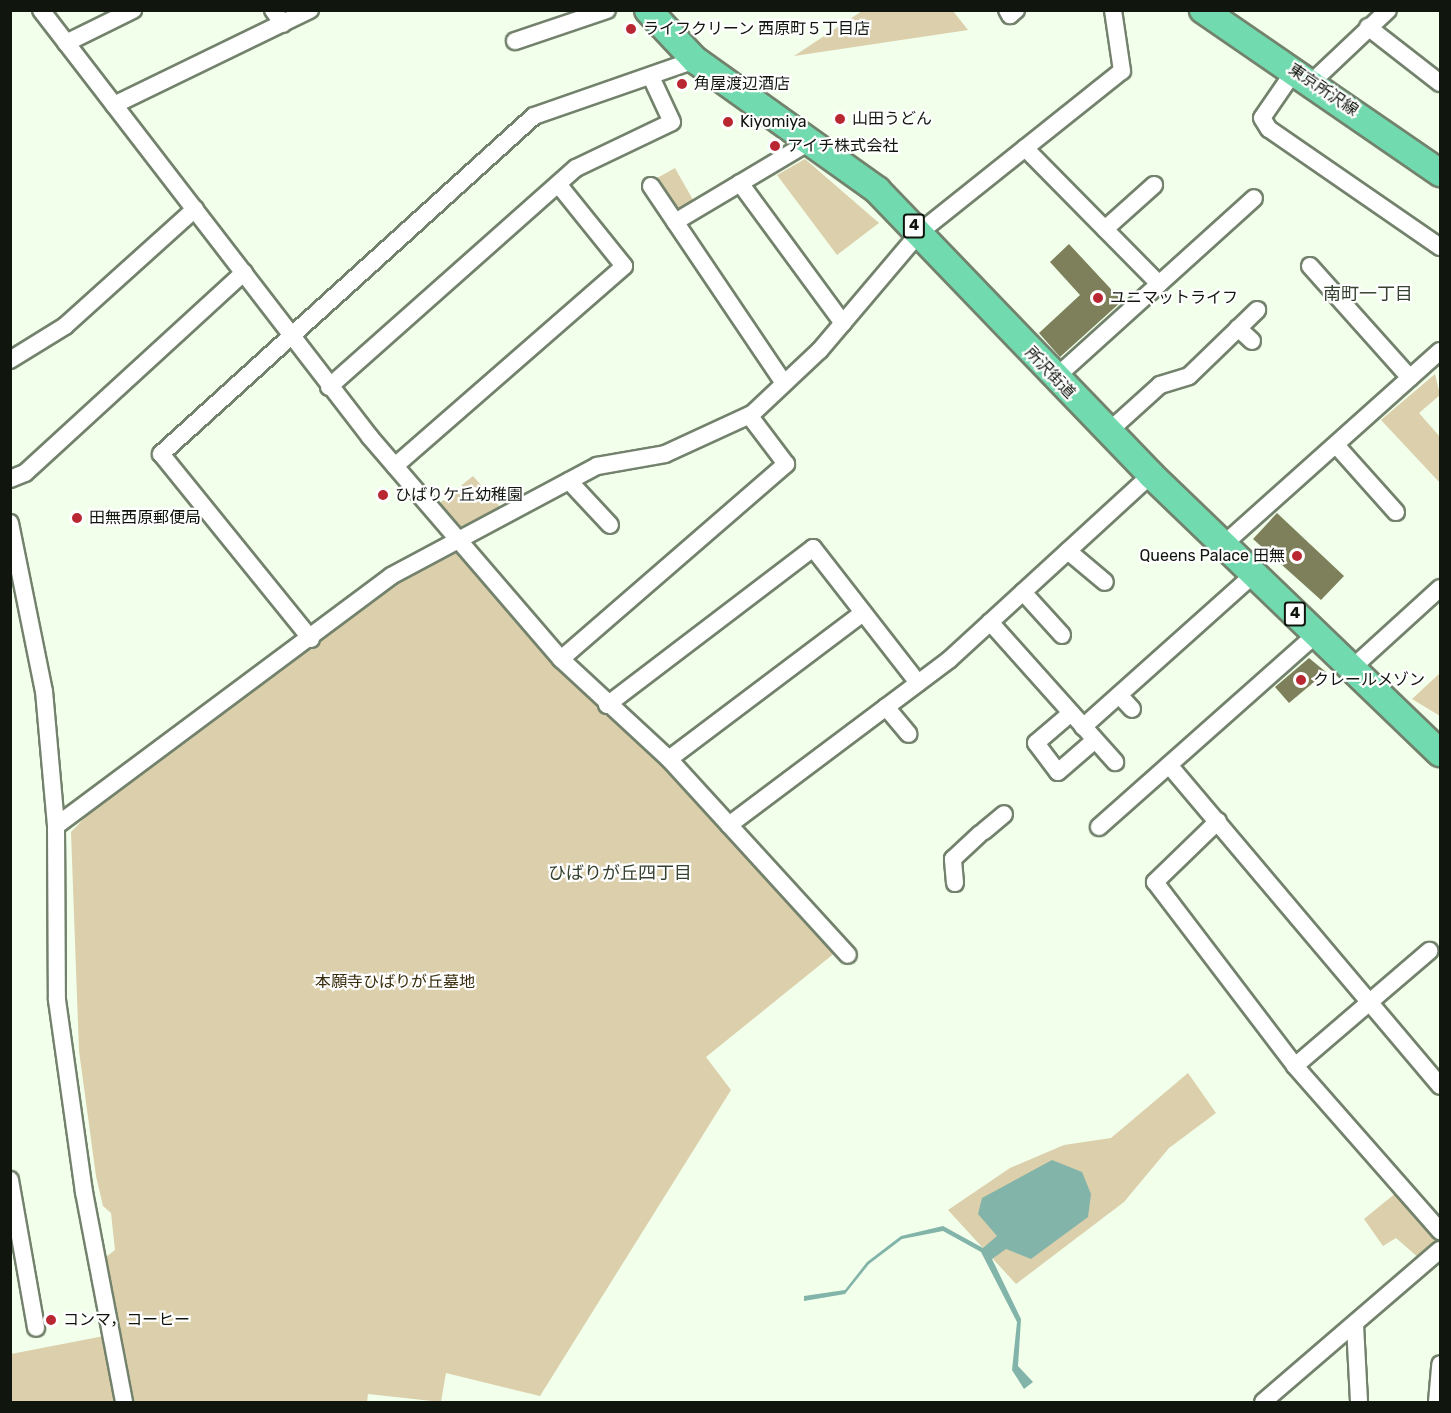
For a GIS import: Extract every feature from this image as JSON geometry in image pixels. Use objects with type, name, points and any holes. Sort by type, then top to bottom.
[{"type":"main road","name":"所沢街道","points":[[648,10],[695,60],[877,190],[920,232],[1055,378],[1150,475],[1440,753]]},
{"type":"main road","name":"東京所沢線","points":[[1203,10],[1304,76],[1440,173]]},
{"type":"street","points":[[41,10],[244,272],[288,336],[395,466],[461,539],[561,659],[607,705],[669,759],[848,955]]},
{"type":"street","points":[[66,42],[134,10]]},
{"type":"street","points":[[114,105],[278,17],[310,10]]},
{"type":"street","points":[[515,41],[606,10]]},
{"type":"street","points":[[1007,10],[1010,15],[1016,10]]},
{"type":"street","points":[[56,825],[311,639],[391,576],[597,466],[665,454],[749,416],[843,323],[920,232],[1122,71],[1113,10]]},
{"type":"street","points":[[1388,10],[1304,76],[1262,118],[1269,129],[1440,247]]},
{"type":"street","points":[[1368,27],[1440,83]]},
{"type":"street","points":[[311,639],[161,454],[288,336],[534,116],[695,60]]},
{"type":"street","points":[[329,387],[576,168],[672,122],[651,77]]},
{"type":"street","points":[[675,222],[811,141]]},
{"type":"street","points":[[1025,148],[1159,284]]},
{"type":"street","points":[[740,183],[843,323]]},
{"type":"street","points":[[395,466],[624,267],[558,184]]},
{"type":"street","points":[[1105,229],[1154,185]]},
{"type":"street","points":[[651,186],[783,382]]},
{"type":"street","points":[[1055,378],[1254,198]]},
{"type":"street","points":[[10,360],[65,326],[195,209]]},
{"type":"street","points":[[1310,266],[1410,378]]},
{"type":"street","points":[[10,479],[25,473],[244,272]]},
{"type":"street","points":[[1108,432],[1160,385],[1189,376],[1257,310]]},
{"type":"street","points":[[1238,328],[1252,341]]},
{"type":"street","points":[[1223,545],[1440,351]]},
{"type":"street","points":[[561,659],[786,464],[749,416]]},
{"type":"street","points":[[1336,445],[1396,512]]},
{"type":"street","points":[[729,825],[918,683],[990,622],[1150,475]]},
{"type":"street","points":[[569,481],[610,525]]},
{"type":"street","points":[[10,524],[45,691],[56,825],[57,1000],[86,1202],[124,1402]]},
{"type":"street","points":[[607,705],[813,548],[918,683]]},
{"type":"street","points":[[1068,550],[1105,582]]},
{"type":"street","points":[[1083,727],[1254,574]]},
{"type":"street","points":[[1352,669],[1440,588]]},
{"type":"street","points":[[1023,592],[1062,635]]},
{"type":"street","points":[[669,759],[863,613]]},
{"type":"street","points":[[990,622],[1114,762]]},
{"type":"street","points":[[1099,827],[1316,634]]},
{"type":"street","points":[[1119,695],[1132,709]]},
{"type":"street","points":[[886,707],[909,734]]},
{"type":"street","points":[[1071,713],[1036,743],[1058,772],[1095,740]]},
{"type":"street","points":[[1169,765],[1371,1001],[1440,1086]]},
{"type":"street","points":[[955,882],[952,859],[1004,814]]},
{"type":"street","points":[[1218,821],[1155,882],[1295,1066],[1440,1231]]},
{"type":"street","points":[[1295,1066],[1429,951]]},
{"type":"street","points":[[10,1180],[14,1220],[36,1328]]},
{"type":"street","points":[[1263,1402],[1440,1250]]},
{"type":"street","points":[[1355,1325],[1359,1402]]},
{"type":"street","points":[[1437,1402],[1440,1364]]},
{"type":"green space","points":[[862,11],[953,11],[968,30],[794,56]]},
{"type":"green space","points":[[805,159],[879,223],[837,255],[777,175]]},
{"type":"green space","points":[[675,168],[697,207],[676,219],[650,182]]},
{"type":"green space","points":[[1435,374],[1440,395],[1419,413],[1440,437],[1440,483],[1381,420]]},
{"type":"green space","points":[[473,476],[503,510],[463,534],[436,506]]},
{"type":"green space","name":"本願寺ひばりが丘墓地","points":[[458,545],[836,952],[706,1057],[731,1090],[540,1396],[446,1373],[441,1402],[368,1394],[367,1402],[124,1402],[103,1259],[115,1250],[111,1213],[103,1206],[96,1176],[79,1051],[71,832],[94,808],[322,639],[364,602]]},
{"type":"green space","points":[[1440,673],[1440,716],[1412,699]]},
{"type":"green space","points":[[1188,1073],[1216,1113],[1169,1148],[1124,1202],[1016,1284],[948,1210],[1010,1168],[1064,1145],[1111,1138]]},
{"type":"green space","points":[[1397,1192],[1440,1242],[1420,1259],[1396,1238],[1383,1246],[1364,1219]]},
{"type":"green space","points":[[104,1336],[116,1402],[11,1402],[11,1354]]},
{"type":"water","points":[[1052,1160],[1082,1172],[1091,1194],[1088,1217],[1031,1259],[1006,1249],[992,1259],[1021,1319],[1018,1366],[1033,1382],[1024,1389],[1012,1370],[1017,1322],[981,1252],[943,1231],[902,1239],[869,1264],[845,1294],[804,1301],[804,1296],[845,1290],[867,1262],[901,1236],[943,1226],[983,1248],[997,1236],[978,1214],[982,1198]]},
{"type":"building","name":"ユニマットライフ","points":[[1069,244],[1122,301],[1060,357],[1039,333],[1080,295],[1050,262]]},
{"type":"building","name":"Queens Palace 田無","points":[[1277,513],[1344,576],[1321,600],[1253,539]]},
{"type":"building","name":"クレールメゾン","points":[[1309,658],[1326,672],[1289,703],[1275,687]]},
{"type":"place","name":"ライフクリーン 西原町５丁目店","points":[[631,29]]},
{"type":"place","name":"角屋渡辺酒店","points":[[682,84]]},
{"type":"place","name":"山田うどん","points":[[840,119]]},
{"type":"place","name":"Kiyomiya","points":[[728,122]]},
{"type":"place","name":"アイチ株式会社","points":[[775,146]]},
{"type":"place","name":"ユニマットライフ","points":[[1098,298]]},
{"type":"place","name":"ひばりケ丘幼稚園","points":[[383,495]]},
{"type":"place","name":"田無西原郵便局","points":[[77,518]]},
{"type":"place","name":"Queens Palace 田無","points":[[1297,556]]},
{"type":"place","name":"クレールメゾン","points":[[1301,680]]},
{"type":"place","name":"コンマ，コーヒー","points":[[51,1320]]},
{"type":"district","name":"南町一丁目","points":[[1368,294]]},
{"type":"district","name":"ひばりが丘四丁目","points":[[620,873]]}]
